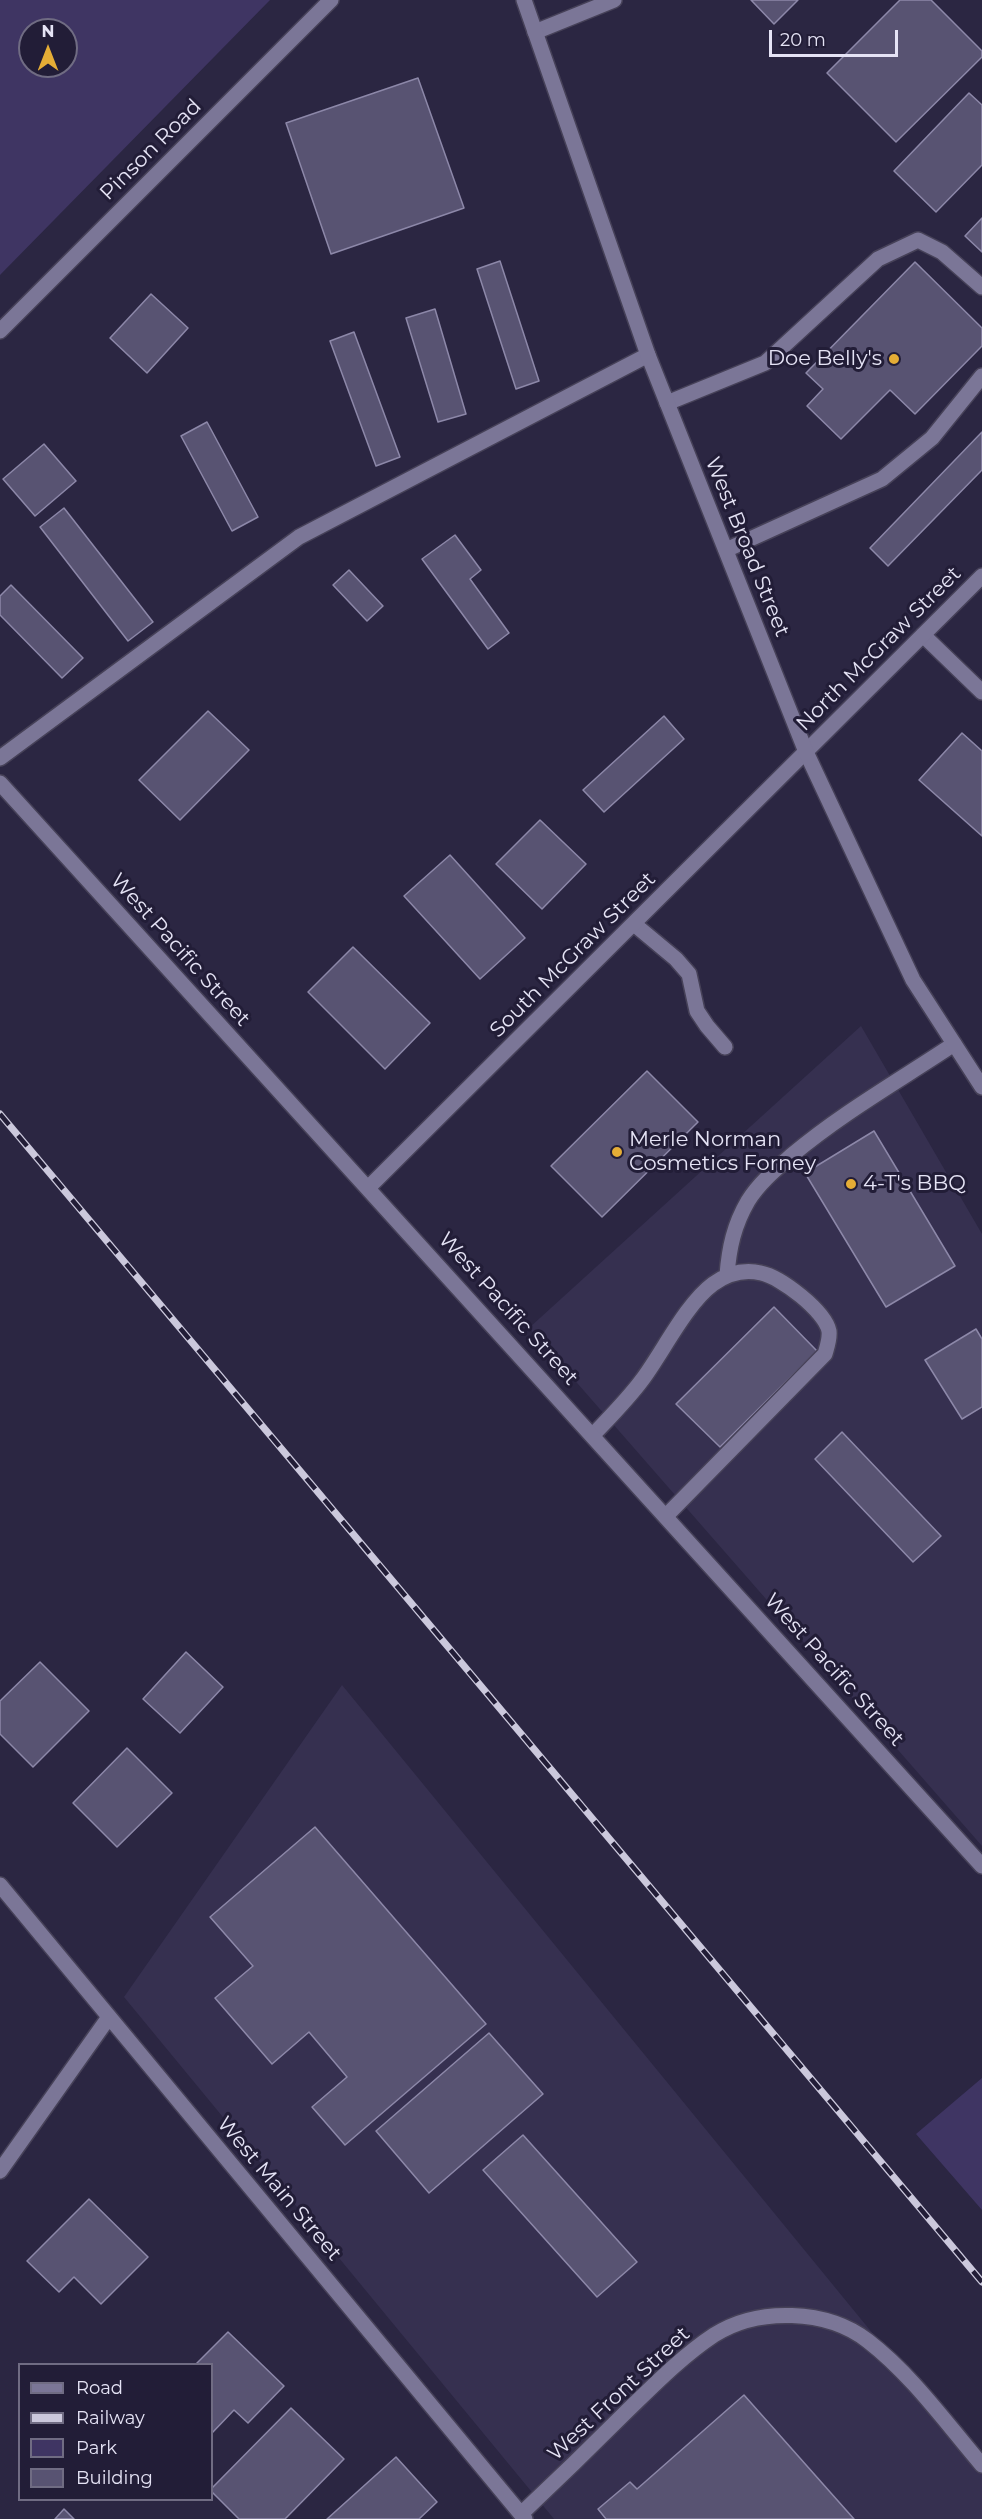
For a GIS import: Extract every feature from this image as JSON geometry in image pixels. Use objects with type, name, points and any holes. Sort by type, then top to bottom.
[{"type":"street","name":"Pinson Road","points":[[0,331],[331,0]]},
{"type":"street","name":"West Broad Street","points":[[524,0],[648,355],[806,752],[914,980],[982,1087]]},
{"type":"street","points":[[535,32],[614,0]]},
{"type":"street","points":[[667,403],[765,363],[878,259],[918,240],[942,252],[982,287]]},
{"type":"street","points":[[0,758],[299,537],[648,355]]},
{"type":"street","points":[[726,550],[882,479],[932,438],[982,376]]},
{"type":"street","name":"North McGraw Street","points":[[806,752],[982,576]]},
{"type":"street","points":[[923,635],[982,692]]},
{"type":"street","name":"South McGraw Street","points":[[368,1188],[806,752]]},
{"type":"street","name":"West Pacific Street","points":[[0,783],[982,1866]]},
{"type":"street","points":[[634,924],[676,959],[689,974],[698,1011],[706,1026],[725,1047]]},
{"type":"street","points":[[727,1275],[734,1231],[749,1200],[770,1175],[810,1141],[954,1044]]},
{"type":"street","points":[[593,1435],[641,1382],[700,1296],[727,1275],[742,1272],[761,1273],[780,1281],[808,1301],[829,1331],[825,1354],[666,1516]]},
{"type":"street","name":"West Main Street","points":[[0,1885],[521,2517]]},
{"type":"street","points":[[0,2171],[109,2017]]},
{"type":"street","name":"West Front Street","points":[[521,2517],[670,2370],[716,2334],[756,2318],[799,2316],[832,2321],[867,2340],[897,2366],[982,2465]]},
{"type":"shaded area","points":[[861,1026],[982,1234],[982,1846],[529,1328]]},
{"type":"shaded area","points":[[342,1685],[982,2467],[982,2519],[554,2519],[124,1997]]},
{"type":"green space","points":[[0,0],[270,0],[0,275]]},
{"type":"green space","points":[[982,2078],[982,2210],[916,2134]]},
{"type":"building","points":[[751,0],[798,0],[774,24]]},
{"type":"building","points":[[900,0],[931,0],[982,51],[982,57],[896,142],[827,73]]},
{"type":"building","points":[[418,78],[464,208],[331,254],[286,123]]},
{"type":"building","points":[[969,93],[982,105],[982,165],[936,212],[894,171]]},
{"type":"building","points":[[982,218],[982,252],[965,236]]},
{"type":"building","points":[[500,261],[539,381],[516,389],[477,269]]},
{"type":"building","name":"Doe Belly's","points":[[915,262],[982,328],[982,346],[915,414],[890,390],[841,439],[807,406],[823,389],[806,373]]},
{"type":"building","points":[[151,294],[188,328],[147,373],[110,338]]},
{"type":"building","points":[[435,309],[466,414],[438,422],[406,318]]},
{"type":"building","points":[[354,332],[400,457],[376,466],[330,341]]},
{"type":"building","points":[[207,422],[258,517],[232,531],[181,436]]},
{"type":"building","points":[[982,432],[982,470],[888,566],[870,548]]},
{"type":"building","points":[[44,444],[76,481],[35,516],[3,479]]},
{"type":"building","points":[[64,508],[153,622],[128,641],[40,527]]},
{"type":"building","points":[[455,535],[481,570],[470,579],[509,633],[488,649],[422,559]]},
{"type":"building","points":[[349,570],[383,606],[367,621],[333,585]]},
{"type":"building","points":[[11,585],[83,658],[62,678],[0,615],[0,596]]},
{"type":"building","points":[[208,711],[249,750],[180,820],[139,780]]},
{"type":"building","points":[[664,716],[684,739],[604,812],[583,790]]},
{"type":"building","points":[[962,733],[982,751],[982,836],[919,780]]},
{"type":"building","points":[[540,820],[586,864],[542,909],[496,864]]},
{"type":"building","points":[[450,855],[525,938],[480,979],[404,896]]},
{"type":"building","points":[[353,947],[430,1023],[385,1069],[308,992]]},
{"type":"building","points":[[647,1071],[698,1122],[602,1217],[551,1166]]},
{"type":"building","points":[[874,1131],[955,1266],[886,1307],[805,1173]]},
{"type":"building","points":[[774,1307],[817,1351],[720,1447],[676,1404]]},
{"type":"building","points":[[976,1329],[982,1339],[982,1407],[962,1419],[925,1360]]},
{"type":"building","points":[[842,1432],[941,1536],[913,1562],[815,1459]]},
{"type":"building","points":[[186,1652],[223,1687],[180,1733],[143,1699]]},
{"type":"building","points":[[40,1662],[89,1711],[33,1767],[0,1734],[0,1701]]},
{"type":"building","points":[[127,1748],[172,1793],[117,1847],[73,1803]]},
{"type":"building","points":[[315,1827],[486,2024],[345,2145],[312,2107],[347,2077],[309,2032],[272,2064],[215,1998],[253,1966],[210,1917]]},
{"type":"building","points":[[489,2033],[543,2094],[429,2193],[376,2131]]},
{"type":"building","points":[[523,2135],[637,2262],[597,2297],[483,2170]]},
{"type":"building","points":[[89,2199],[148,2257],[101,2304],[74,2277],[59,2292],[27,2261]]},
{"type":"building","points":[[228,2332],[284,2386],[248,2423],[234,2410],[213,2432],[213,2363],[197,2363]]},
{"type":"building","points":[[744,2395],[854,2519],[606,2519],[598,2509],[630,2482],[637,2489]]},
{"type":"building","points":[[291,2408],[344,2459],[285,2519],[239,2519],[213,2493],[213,2487]]},
{"type":"building","points":[[396,2457],[437,2502],[419,2519],[327,2519]]},
{"type":"building","points":[[64,2509],[74,2519],[55,2519]]},
{"type":"railway","points":[[0,1114],[982,2282]]},
{"type":"place","name":"Doe Belly's","points":[[894,359]]},
{"type":"place","name":"Merle Norman Cosmetics Forney","points":[[617,1152]]},
{"type":"place","name":"4-T's BBQ","points":[[851,1184]]}]
